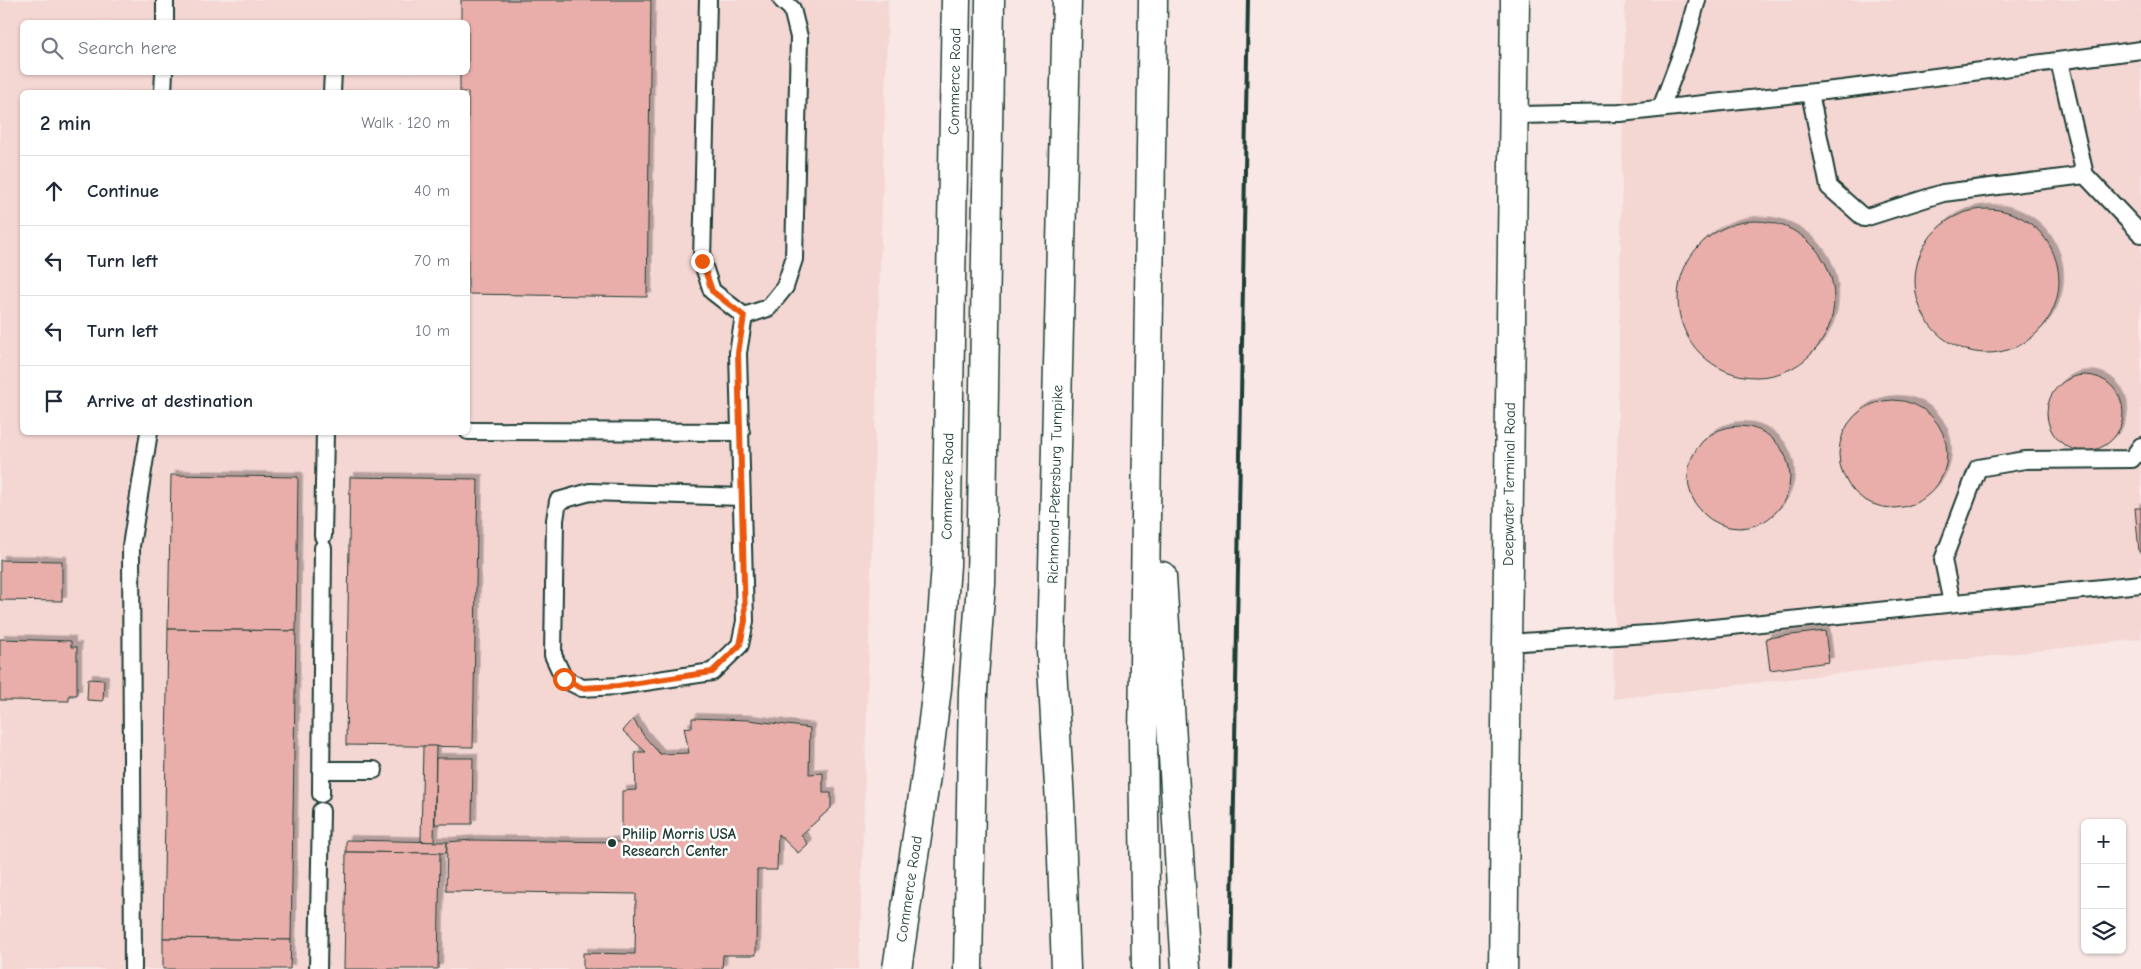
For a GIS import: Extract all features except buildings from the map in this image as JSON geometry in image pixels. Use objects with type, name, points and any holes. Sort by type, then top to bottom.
[{"type":"main road","name":"Commerce Road","points":[[898,969],[937,688],[946,566],[956,0]]},
{"type":"main road","points":[[968,969],[973,691],[981,575],[990,0]]},
{"type":"main road","name":"Richmond-Petersburg Turnpike","points":[[1066,0],[1051,650],[1060,803],[1066,969]]},
{"type":"main road","points":[[1146,969],[1143,738],[1154,0]]},
{"type":"main road","name":"Deepwater Terminal Road","points":[[1504,969],[1515,0]]},
{"type":"main road","points":[[1148,354],[1186,969]]},
{"type":"lane","points":[[164,20],[165,0]]},
{"type":"lane","points":[[708,0],[702,261],[712,291],[744,316]]},
{"type":"lane","points":[[744,316],[768,308],[785,286],[794,259],[799,37],[792,9],[782,0]]},
{"type":"lane","points":[[1661,108],[1684,47],[1697,0]]},
{"type":"lane","points":[[1514,115],[1620,113],[1810,93],[2141,50]]},
{"type":"lane","points":[[2059,61],[2085,175],[2141,234]]},
{"type":"lane","points":[[163,90],[164,75]]},
{"type":"lane","points":[[332,75],[332,90]]},
{"type":"lane","points":[[1810,93],[1829,187],[1864,218],[1943,193],[2085,175]]},
{"type":"lane","points":[[742,497],[590,492],[558,501],[555,520],[553,655],[564,679],[582,688],[618,686],[712,672],[740,645],[745,621],[741,432],[738,353],[744,316]]},
{"type":"lane","points":[[470,430],[741,432]]},
{"type":"lane","points":[[132,969],[131,546],[149,435]]},
{"type":"lane","points":[[321,794],[325,435]]},
{"type":"lane","points":[[1952,603],[1943,560],[1978,468],[2025,460],[2132,460],[2141,446]]},
{"type":"lane","points":[[1507,643],[1664,633],[2141,584]]},
{"type":"lane","points":[[322,770],[374,770]]},
{"type":"lane","points":[[318,969],[321,811]]},
{"type":"shaded area","points":[[0,0],[888,0],[859,969],[0,969]]},
{"type":"shaded area","points":[[1625,0],[2141,0],[2141,639],[1613,699]]},
{"type":"railway","points":[[1231,969],[1248,0]]},
{"type":"place","name":"Philip Morris USA Research Center","points":[[612,843]]},
{"type":"route","points":[[564,679],[582,688],[618,686],[712,672],[740,645],[745,621],[738,353],[744,316],[712,291],[702,261]]}]
